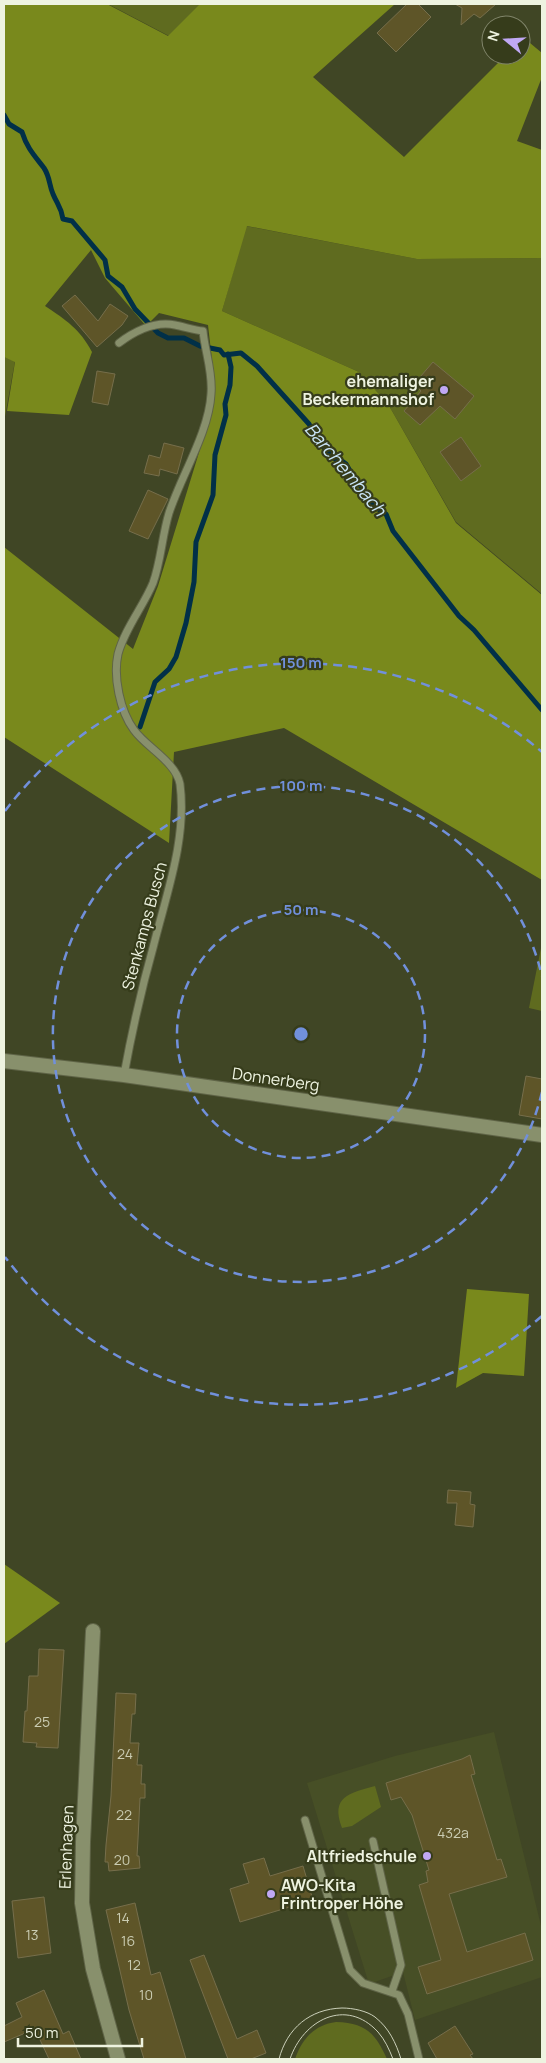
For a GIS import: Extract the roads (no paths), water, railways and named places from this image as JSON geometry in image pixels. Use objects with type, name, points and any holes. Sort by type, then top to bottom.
[{"type":"street","name":"Donnerberg","points":[[4,1060],[124,1075],[542,1135]]},
{"type":"street","name":"Erlenhagen","points":[[93,1631],[82,1903],[93,1969],[118,2059]]},
{"type":"lane","name":"Stenkamps Busch","points":[[119,343],[147,328],[164,324],[203,331],[212,394],[206,422],[170,512],[153,582],[131,623],[118,655],[117,681],[123,707],[134,731],[167,761],[180,782],[179,850],[135,1014],[124,1075]]},
{"type":"lane","points":[[305,1820],[350,1970],[363,1983],[392,1991],[399,1995],[404,2002],[419,2059]]},
{"type":"lane","points":[[373,1841],[401,1965],[392,1991]]},
{"type":"waterway","name":"Barchembach","points":[[4,115],[9,124],[22,132],[29,147],[46,171],[63,219],[72,221],[105,260],[108,276],[122,287],[135,309],[158,333],[168,338],[184,338],[200,346],[220,350],[224,355],[241,353],[257,366],[309,424],[321,440],[324,448],[336,460],[346,464],[375,507],[386,514],[393,531],[459,616],[474,630],[542,710]]},
{"type":"waterway","points":[[140,727],[155,682],[169,669],[176,657],[186,623],[194,582],[196,542],[213,495],[215,455],[226,415],[225,404],[230,385],[231,367],[228,354]]},
{"type":"tram line","points":[[279,2059],[288,2038],[302,2022],[320,2012],[342,2008],[360,2010],[375,2017],[391,2036],[401,2059]]},
{"type":"tram line","points":[[290,2059],[296,2045],[315,2024],[327,2018],[340,2015],[353,2016],[366,2022],[378,2032],[387,2045],[393,2059]]},
{"type":"place","name":"ehemaliger Beckermannshof","points":[[444,390]]},
{"type":"place","name":"Altfriedschule","points":[[427,1856]]},
{"type":"place","name":"AWO-Kita Frintroper Höhe","points":[[271,1894]]}]
